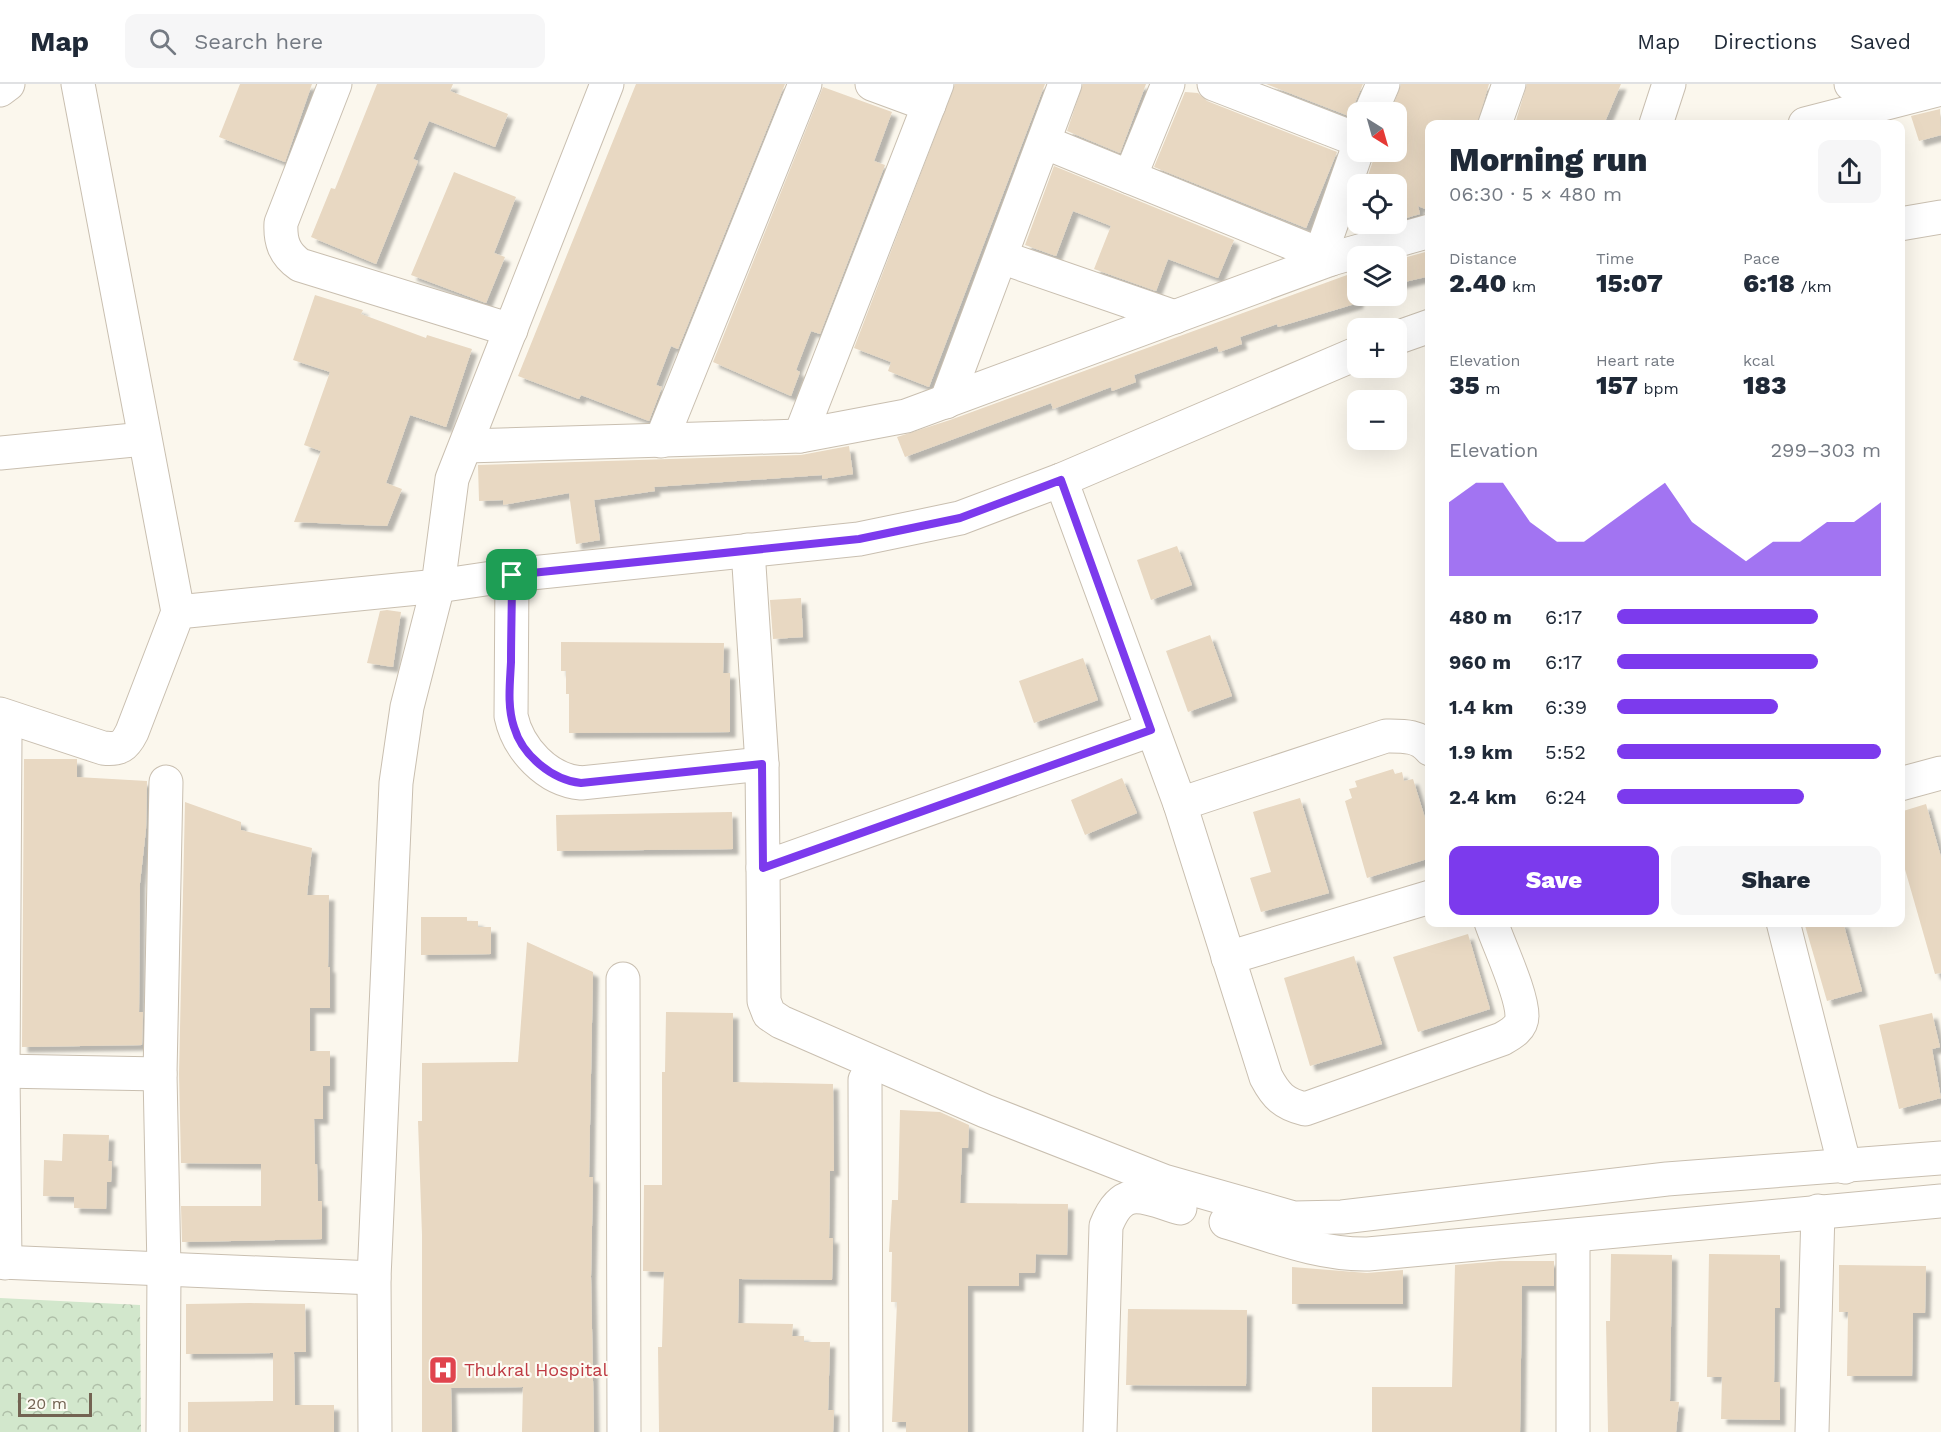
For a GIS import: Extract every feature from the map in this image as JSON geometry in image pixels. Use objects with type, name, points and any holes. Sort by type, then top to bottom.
[{"type":"street","points":[[0,90],[8,84]]},
{"type":"street","points":[[78,84],[177,612],[132,732],[126,744],[117,750],[2,724],[3,1262],[374,1278]]},
{"type":"street","points":[[335,84],[281,223],[280,240],[291,259],[300,265],[511,330]]},
{"type":"street","points":[[375,1432],[374,1278],[396,783],[407,707],[438,586],[452,479],[608,84]]},
{"type":"street","points":[[661,441],[805,84]]},
{"type":"street","points":[[801,436],[933,95],[872,84]]},
{"type":"street","points":[[946,402],[1065,84]]},
{"type":"street","points":[[1130,177],[1168,84]]},
{"type":"street","points":[[1214,84],[1251,91],[1347,135]]},
{"type":"street","points":[[1375,102],[1383,84]]},
{"type":"street","points":[[1496,120],[1509,84]]},
{"type":"street","points":[[1851,84],[1893,100]]},
{"type":"street","points":[[1656,120],[1659,87]]},
{"type":"street","points":[[1820,120],[1941,89]]},
{"type":"street","points":[[1044,142],[1325,258]]},
{"type":"street","points":[[1325,258],[1354,162]]},
{"type":"street","points":[[1905,223],[1941,217]]},
{"type":"street","points":[[465,446],[801,436],[906,416],[1175,317],[1325,258],[1425,232]]},
{"type":"street","points":[[1000,257],[1175,317]]},
{"type":"street","points":[[1407,334],[1425,328]]},
{"type":"street","points":[[177,612],[438,586],[512,575],[859,539],[960,518],[1061,480],[1347,358]]},
{"type":"street","points":[[0,453],[144,439]]},
{"type":"street","points":[[1061,480],[1180,804],[1266,1077],[1276,1095],[1288,1105],[1305,1109],[1502,1039],[1516,1031],[1522,1017],[1518,999],[1493,927]]},
{"type":"street","points":[[748,550],[762,764],[764,1001],[769,1014],[781,1022],[985,1110],[1141,1172],[1294,1218],[1342,1217],[1667,1179],[1941,1158]]},
{"type":"street","points":[[512,575],[511,716],[523,744],[548,770],[567,782],[581,783],[762,764]]},
{"type":"street","points":[[763,868],[1151,730]]},
{"type":"street","points":[[1180,804],[1386,736],[1407,736],[1425,743]]},
{"type":"street","points":[[1905,783],[1941,773]]},
{"type":"street","points":[[163,1432],[164,1269],[160,1074],[166,782]]},
{"type":"street","points":[[1228,958],[1425,899]]},
{"type":"street","points":[[1783,927],[1845,1167]]},
{"type":"street","points":[[623,979],[624,1432]]},
{"type":"street","points":[[1,1071],[160,1074]]},
{"type":"street","points":[[864,1080],[866,1432]]},
{"type":"street","points":[[1100,1432],[1106,1226],[1112,1210],[1121,1200],[1137,1194],[1316,1249],[1342,1254],[1573,1237],[1818,1211],[1941,1201]]},
{"type":"street","points":[[1812,1432],[1818,1211]]},
{"type":"street","points":[[1573,1237],[1573,1432]]},
{"type":"green space","points":[[0,1298],[140,1305],[141,1432],[0,1432]]},
{"type":"building","points":[[240,84],[312,84],[285,162],[219,137]]},
{"type":"building","points":[[377,84],[453,84],[450,91],[508,114],[495,147],[429,121],[413,159],[418,161],[376,264],[311,237],[331,188],[335,189]]},
{"type":"building","points":[[636,84],[785,84],[678,349],[671,346],[656,385],[662,387],[649,421],[581,395],[579,399],[518,376]]},
{"type":"building","points":[[955,84],[1045,84],[929,387],[888,371],[891,362],[854,348]]},
{"type":"building","points":[[1083,84],[1146,84],[1120,153],[1067,131]]},
{"type":"building","points":[[1266,84],[1363,84],[1355,102],[1347,102],[1347,115]]},
{"type":"building","points":[[1401,84],[1489,84],[1478,120],[1425,120],[1425,209],[1418,206],[1420,214],[1407,218],[1407,174],[1368,174],[1373,162],[1407,162],[1407,102],[1395,102]]},
{"type":"building","points":[[1527,84],[1621,84],[1606,120],[1516,120]]},
{"type":"building","points":[[823,87],[892,112],[874,161],[885,165],[820,334],[811,331],[796,370],[800,372],[791,396],[713,362]]},
{"type":"building","points":[[1185,92],[1198,93],[1207,101],[1337,152],[1306,228],[1154,167]]},
{"type":"building","points":[[1940,109],[1941,135],[1919,141],[1911,116]]},
{"type":"building","points":[[1054,166],[1234,240],[1218,278],[1168,259],[1156,291],[1094,269],[1111,226],[1073,211],[1056,256],[1025,245]]},
{"type":"building","points":[[454,172],[516,197],[494,253],[505,257],[486,303],[411,275]]},
{"type":"building","points":[[1425,252],[1425,277],[1407,281],[1407,257]]},
{"type":"building","points":[[1347,275],[1348,306],[1278,327],[1277,324],[1240,337],[1242,344],[1219,352],[1217,346],[1134,375],[1136,382],[1112,391],[1111,387],[1053,409],[1051,403],[905,457],[897,437],[950,420]]},
{"type":"building","points":[[315,295],[363,310],[361,314],[426,338],[427,335],[472,349],[446,427],[410,415],[386,483],[402,489],[387,526],[294,522],[321,451],[304,445],[330,372],[293,360]]},
{"type":"building","points":[[849,446],[853,474],[822,479],[822,475],[654,487],[655,491],[594,500],[600,540],[576,544],[569,493],[503,505],[503,500],[479,501],[478,465],[801,455]]},
{"type":"building","points":[[1177,546],[1192,585],[1151,600],[1137,560]]},
{"type":"building","points":[[801,598],[803,637],[773,639],[770,600]]},
{"type":"building","points":[[380,611],[401,612],[393,667],[367,663]]},
{"type":"building","points":[[1210,635],[1232,696],[1188,712],[1166,651]]},
{"type":"building","points":[[561,642],[724,643],[723,673],[730,673],[730,732],[569,733],[569,694],[566,694],[566,671],[561,671]]},
{"type":"building","points":[[1083,658],[1098,700],[1034,723],[1019,681]]},
{"type":"building","points":[[24,759],[77,759],[77,777],[147,781],[146,829],[140,883],[139,1012],[143,1012],[142,1045],[22,1047]]},
{"type":"building","points":[[1393,769],[1395,774],[1402,772],[1404,781],[1413,779],[1425,818],[1425,860],[1367,878],[1345,801],[1352,798],[1349,789],[1357,787],[1355,781]]},
{"type":"building","points":[[1122,778],[1137,813],[1085,835],[1071,800]]},
{"type":"building","points":[[1300,798],[1329,893],[1261,912],[1250,878],[1271,872],[1253,812]]},
{"type":"building","points":[[185,802],[241,822],[241,830],[312,848],[307,895],[329,895],[330,1008],[310,1008],[310,1051],[330,1051],[330,1086],[323,1086],[323,1119],[314,1119],[318,1201],[322,1201],[322,1239],[182,1242],[181,1206],[261,1206],[261,1164],[181,1163],[179,1074]]},
{"type":"building","points":[[1926,804],[1941,857],[1941,973],[1935,974],[1905,869],[1905,810]]},
{"type":"building","points":[[732,812],[733,849],[557,851],[556,815]]},
{"type":"building","points":[[421,917],[467,917],[467,921],[478,921],[478,927],[491,927],[491,954],[421,955]]},
{"type":"building","points":[[1805,927],[1844,927],[1862,991],[1827,1001]]},
{"type":"building","points":[[1468,934],[1490,1009],[1418,1032],[1393,957]]},
{"type":"building","points":[[527,942],[593,972],[589,1177],[593,1177],[591,1277],[594,1432],[522,1432],[523,1387],[451,1388],[452,1432],[422,1432],[422,1235],[418,1121],[422,1121],[422,1063],[518,1062]]},
{"type":"building","points":[[1354,956],[1382,1044],[1310,1066],[1284,978]]},
{"type":"building","points":[[666,1012],[733,1013],[733,1082],[833,1084],[834,1171],[830,1171],[829,1238],[833,1238],[832,1280],[739,1279],[738,1323],[793,1324],[792,1336],[804,1336],[804,1342],[830,1342],[828,1410],[834,1410],[833,1432],[659,1432],[658,1347],[662,1347],[664,1272],[643,1271],[644,1185],[662,1185],[662,1072],[665,1072]]},
{"type":"building","points":[[1932,1013],[1940,1047],[1932,1049],[1941,1098],[1899,1109],[1879,1025]]},
{"type":"building","points":[[900,1110],[940,1112],[969,1125],[968,1148],[962,1148],[960,1203],[1068,1204],[1067,1255],[1036,1254],[1035,1273],[1019,1273],[1019,1286],[968,1286],[968,1432],[906,1432],[906,1422],[892,1422],[897,1302],[891,1302],[892,1252],[889,1252],[892,1200],[898,1200]]},
{"type":"building","points":[[63,1134],[109,1135],[108,1161],[112,1161],[111,1182],[107,1182],[106,1209],[74,1208],[74,1197],[43,1196],[44,1160],[62,1161]]},
{"type":"building","points":[[1611,1254],[1672,1255],[1670,1401],[1679,1402],[1676,1432],[1608,1432],[1606,1321],[1610,1321]]},
{"type":"building","points":[[1709,1254],[1780,1255],[1780,1308],[1775,1308],[1774,1382],[1780,1382],[1780,1420],[1721,1419],[1722,1377],[1707,1377]]},
{"type":"building","points":[[1500,1261],[1554,1261],[1554,1286],[1522,1286],[1520,1432],[1372,1432],[1372,1387],[1452,1387],[1455,1265]]},
{"type":"building","points":[[1839,1265],[1926,1266],[1925,1313],[1913,1313],[1912,1376],[1847,1376],[1848,1312],[1839,1312]]},
{"type":"building","points":[[1292,1267],[1367,1273],[1403,1270],[1403,1304],[1292,1304]]},
{"type":"building","points":[[186,1304],[305,1304],[306,1352],[294,1352],[295,1405],[334,1405],[334,1432],[188,1432],[188,1402],[273,1401],[273,1353],[186,1354]]},
{"type":"building","points":[[1128,1309],[1247,1310],[1246,1386],[1126,1385]]},
{"type":"place","name":"Thukral Hospital","points":[[443,1370]]},
{"type":"route","points":[[1061,480],[1151,730],[763,868],[762,764],[581,783],[567,782],[556,776],[526,750],[514,728],[511,716],[512,575],[859,539],[960,518],[1061,480]]}]
